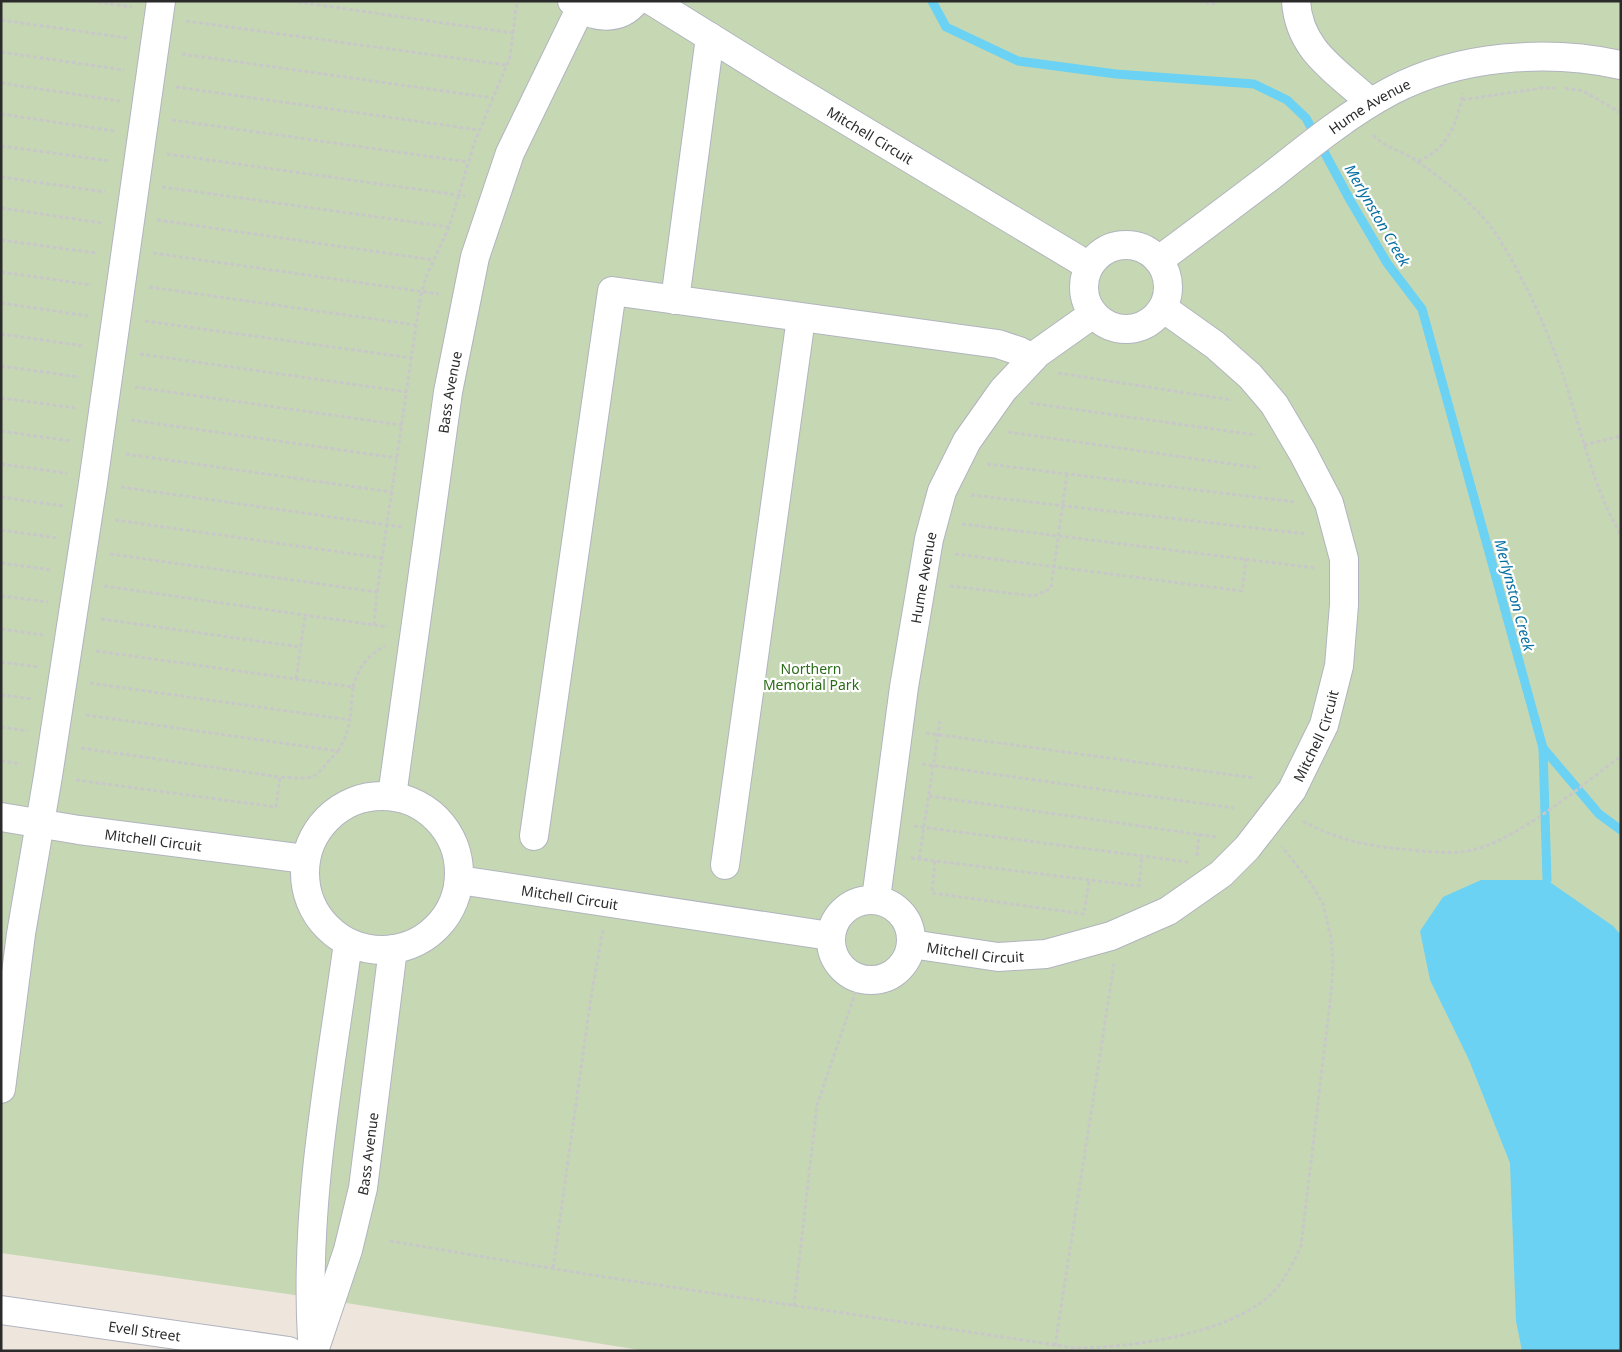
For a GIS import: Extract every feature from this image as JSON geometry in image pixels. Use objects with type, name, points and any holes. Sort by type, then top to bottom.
[{"type":"street","points":[[576,5],[593,15],[607,16],[621,13],[636,1]]},
{"type":"street","name":"Mitchell Circuit","points":[[652,1],[1089,266]]},
{"type":"street","points":[[1296,1],[1299,22],[1305,38],[1362,107]]},
{"type":"street","name":"Bass Avenue","points":[[392,796],[448,392],[465,298],[475,257],[510,153],[576,5]]},
{"type":"street","points":[[675,300],[710,37]]},
{"type":"street","name":"Hume Avenue","points":[[1159,260],[1362,107],[1409,83],[1441,71],[1487,60],[1571,58],[1621,64]]},
{"type":"street","points":[[1,1089],[21,934],[48,776],[103,414],[140,142]]},
{"type":"street","points":[[1123,245],[1136,246],[1149,251],[1159,260],[1166,271],[1169,284],[1168,296],[1163,308],[1155,319],[1143,326],[1130,330],[1117,329],[1104,323],[1094,314],[1087,303],[1084,291],[1085,278],[1089,266],[1098,256],[1110,248],[1123,245]]},
{"type":"street","points":[[534,836],[612,291],[998,344],[1019,351],[1028,363]]},
{"type":"street","name":"Mitchell Circuit","points":[[911,944],[998,957],[1046,954],[1111,936],[1168,911],[1221,874],[1247,848],[1292,790],[1324,725],[1339,666],[1344,605],[1344,559],[1330,507],[1303,452],[1274,404],[1250,376],[1216,345],[1163,308]]},
{"type":"street","name":"Hume Avenue","points":[[876,899],[898,730],[927,550],[942,491],[956,460],[997,398],[1028,363],[1094,314]]},
{"type":"street","points":[[725,865],[801,318]]},
{"type":"street","points":[[368,796],[392,796],[415,803],[434,816],[452,842],[458,856],[459,880],[453,904],[439,926],[418,942],[393,950],[370,950],[348,943],[327,928],[312,908],[305,884],[305,859],[313,837],[327,818],[346,804],[368,796]]},
{"type":"street","name":"Mitchell Circuit","points":[[1,817],[40,824],[305,859]]},
{"type":"street","name":"Mitchell Circuit","points":[[459,880],[830,936]]},
{"type":"street","points":[[876,899],[899,910],[906,920],[911,944],[907,958],[899,969],[888,977],[874,980],[860,979],[847,973],[837,963],[831,950],[830,936],[840,913],[851,904],[863,900],[876,899]]},
{"type":"street","name":"Bass Avenue","points":[[313,1351],[309,1297],[315,1179],[348,943]]},
{"type":"street","name":"Bass Avenue","points":[[313,1351],[348,1250],[363,1188],[393,950]]},
{"type":"street","name":"Evell Street","points":[[1,1310],[289,1351]]},
{"type":"path","points":[[91,1],[140,142]]},
{"type":"path","points":[[291,1],[513,33]]},
{"type":"path","points":[[1192,1],[1214,4],[1214,1]]},
{"type":"path","points":[[1,20],[140,142],[465,298]]},
{"type":"path","points":[[1,52],[416,325]]},
{"type":"path","points":[[1,177],[140,142],[506,65]]},
{"type":"path","points":[[1417,161],[1431,156],[1442,146],[1456,121],[1468,65]]},
{"type":"path","points":[[1,84],[434,260]]},
{"type":"path","points":[[1462,100],[1541,88],[1562,88],[1582,91],[1621,113]]},
{"type":"path","points":[[1,208],[140,142],[493,98]]},
{"type":"path","points":[[1362,107],[1375,137],[1390,149],[1417,161],[1475,209],[1498,236],[1542,323],[1562,374],[1584,445],[1604,500],[1621,535]]},
{"type":"path","points":[[1,114],[140,142],[494,199]]},
{"type":"path","points":[[1,146],[480,130]]},
{"type":"path","points":[[140,142],[448,227]]},
{"type":"path","points":[[1,272],[140,142]]},
{"type":"path","points":[[1,240],[140,142],[468,162]]},
{"type":"path","points":[[1,303],[412,358]]},
{"type":"path","points":[[1,334],[407,392]]},
{"type":"path","points":[[1028,363],[1233,400]]},
{"type":"path","points":[[1,366],[402,425]]},
{"type":"path","points":[[1,398],[397,458]]},
{"type":"path","points":[[997,398],[1256,435]]},
{"type":"path","points":[[976,428],[1260,468]]},
{"type":"path","points":[[1,431],[392,492]]},
{"type":"path","points":[[1584,445],[1621,436]]},
{"type":"path","points":[[956,460],[1330,507]]},
{"type":"path","points":[[1,464],[93,480],[429,531]]},
{"type":"path","points":[[922,582],[1034,596],[1051,588],[1067,474]]},
{"type":"path","points":[[942,491],[1310,535]]},
{"type":"path","points":[[1,497],[76,594],[300,647]]},
{"type":"path","points":[[934,520],[1344,572]]},
{"type":"path","points":[[1,530],[76,594],[296,679],[353,687]]},
{"type":"path","points":[[927,550],[1242,591],[1246,559]]},
{"type":"path","points":[[1,629],[76,594],[382,558]]},
{"type":"path","points":[[1,562],[76,594],[350,720]]},
{"type":"path","points":[[1,596],[378,592],[374,625]]},
{"type":"path","points":[[1,662],[76,594],[305,616],[416,630]]},
{"type":"path","points":[[296,679],[305,616]]},
{"type":"path","points":[[53,744],[280,777],[312,779],[317,776],[338,752],[346,736],[357,672],[366,660],[380,648],[416,630]]},
{"type":"path","points":[[58,711],[338,752]]},
{"type":"path","points":[[919,859],[940,721]]},
{"type":"path","points":[[898,730],[1255,778]]},
{"type":"path","points":[[1271,816],[1351,841],[1386,848],[1451,853],[1474,850],[1531,822],[1621,756]]},
{"type":"path","points":[[894,760],[1234,808]]},
{"type":"path","points":[[48,776],[276,807],[280,777]]},
{"type":"path","points":[[928,796],[1222,838]]},
{"type":"path","points":[[390,1241],[1055,1346],[1103,1348],[1177,1336],[1219,1324],[1245,1314],[1271,1294],[1289,1271],[1301,1246],[1332,985],[1331,938],[1323,904],[1271,816]]},
{"type":"path","points":[[910,826],[1197,863],[1200,834]]},
{"type":"path","points":[[911,858],[1139,886],[1142,856]]},
{"type":"path","points":[[935,861],[932,892],[1084,914],[1111,936],[1114,961],[1055,1346]]},
{"type":"path","points":[[1084,914],[1089,881]]},
{"type":"path","points":[[553,1268],[591,997],[608,903]]},
{"type":"path","points":[[794,1306],[817,1105],[860,979]]},
{"type":"green space","name":"Northern Memorial Park","points":[[1,1],[1621,1],[1621,1351],[646,1351],[309,1297],[1,1253]]},
{"type":"water","points":[[1481,880],[1547,880],[1613,926],[1621,935],[1621,1351],[1522,1351],[1516,1321],[1510,1163],[1469,1060],[1430,980],[1420,931],[1443,897]]},
{"type":"waterway","name":"Merlynston Creek","points":[[932,1],[946,27],[1018,61],[1116,74],[1254,84],[1287,100],[1306,118],[1350,200],[1387,263],[1422,309],[1543,748],[1547,880]]},
{"type":"waterway","name":"Merlynston Creek","points":[[1543,748],[1599,814],[1621,830]]}]
